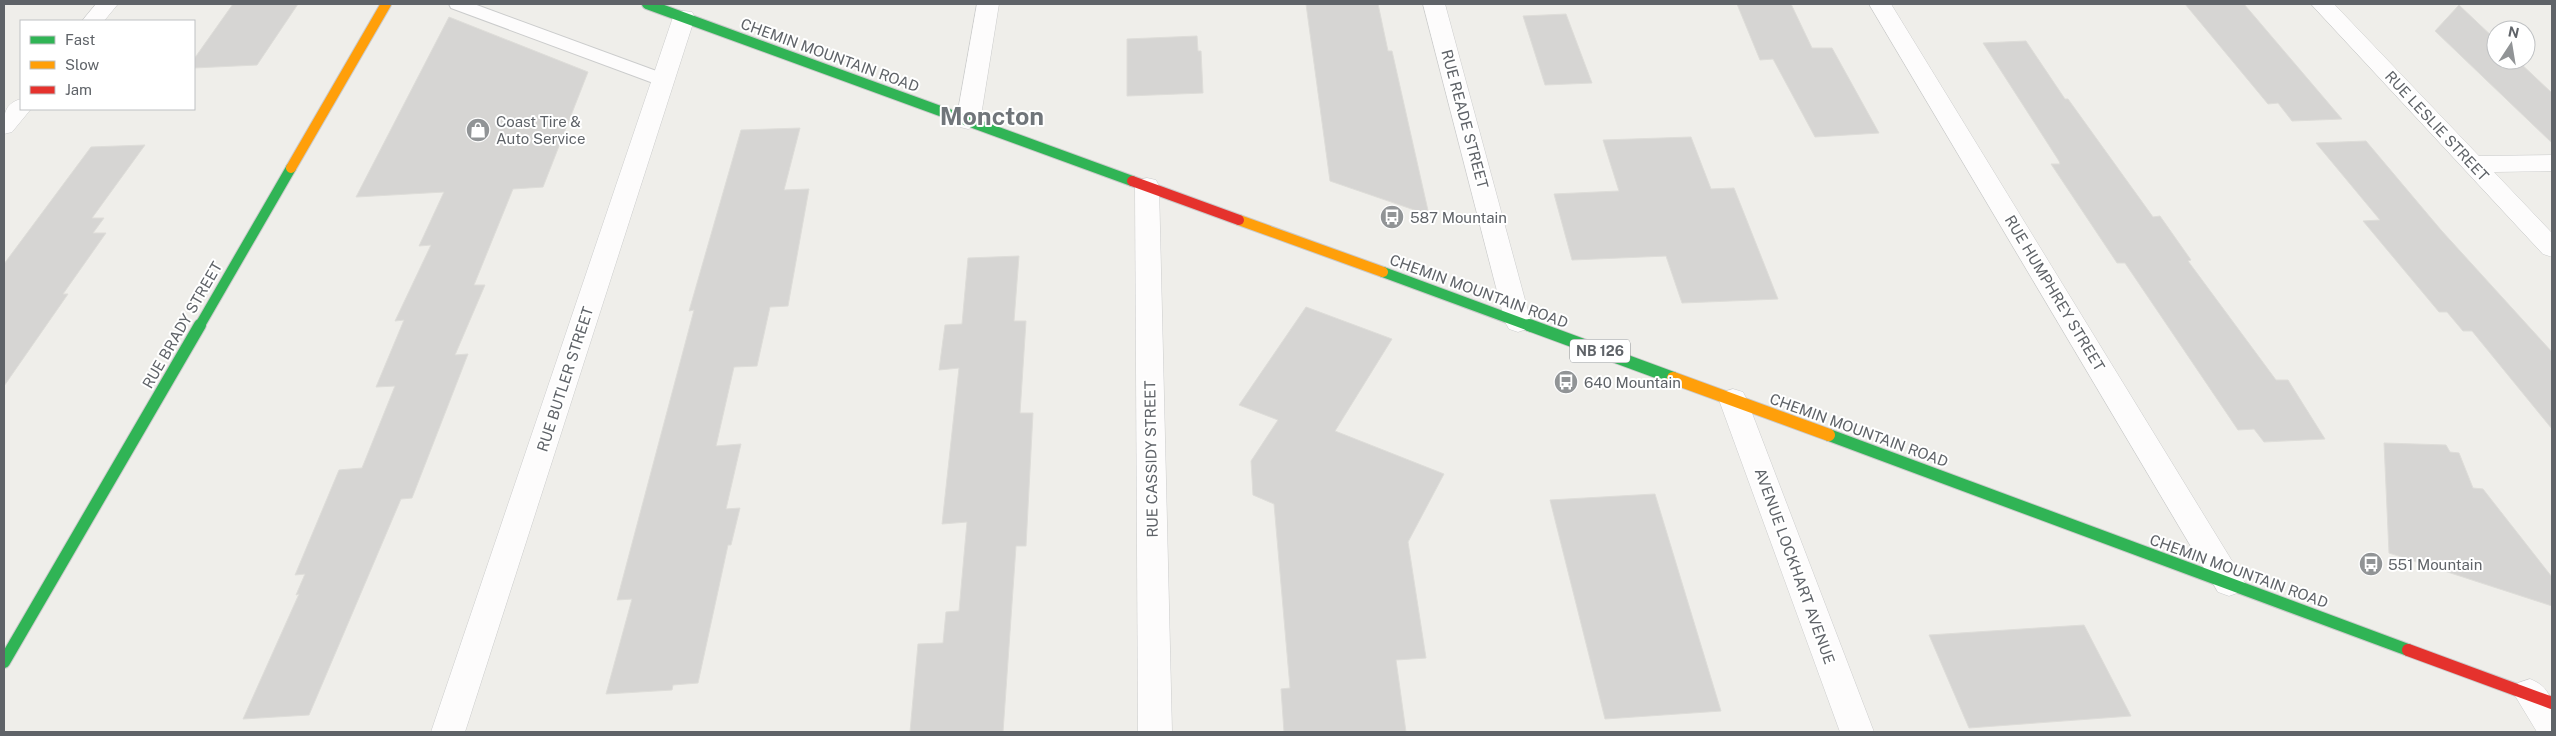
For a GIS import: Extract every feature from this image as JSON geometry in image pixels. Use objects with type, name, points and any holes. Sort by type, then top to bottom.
[{"type":"main road","name":"RUE BRADY STREET","points":[[4,662],[386,4]]},
{"type":"main road","name":"CHEMIN MOUNTAIN ROAD","points":[[647,4],[682,21],[1147,186],[2541,698]]},
{"type":"street","points":[[94,20],[108,4]]},
{"type":"street","points":[[968,122],[988,4]]},
{"type":"street","name":"RUE READE STREET","points":[[1434,4],[1518,322]]},
{"type":"street","name":"RUE HUMPHREY STREET","points":[[1880,4],[2229,583]]},
{"type":"street","name":"RUE LESLIE STREET","points":[[2322,4],[2552,248]]},
{"type":"street","name":"RUE BUTLER STREET","points":[[448,732],[682,21]]},
{"type":"street","points":[[4,127],[20,107]]},
{"type":"street","points":[[2472,164],[2552,163]]},
{"type":"street","name":"RUE CASSIDY STREET","points":[[1147,186],[1154,732]]},
{"type":"street","name":"AVENUE LOCKHART AVENUE","points":[[1733,400],[1857,732]]},
{"type":"street","points":[[2541,698],[2552,726]]},
{"type":"lane","points":[[458,4],[663,80]]},
{"type":"building","points":[[233,4],[298,4],[257,65],[195,68],[195,58]]},
{"type":"building","points":[[1306,4],[1378,4],[1388,51],[1392,51],[1429,215],[1330,181]]},
{"type":"building","points":[[1737,4],[1791,4],[1812,48],[1832,48],[1879,133],[1815,137],[1773,59],[1760,60]]},
{"type":"building","points":[[2185,4],[2244,4],[2342,119],[2292,121],[2278,103],[2268,104]]},
{"type":"building","points":[[2459,5],[2486,31],[2486,70],[2528,70],[2552,93],[2552,143],[2435,31]]},
{"type":"building","points":[[1566,14],[1592,83],[1545,85],[1523,16]]},
{"type":"building","points":[[449,17],[588,72],[543,187],[513,189],[474,285],[485,285],[455,355],[468,354],[412,498],[401,499],[309,715],[243,719],[299,594],[296,595],[305,574],[295,575],[339,470],[362,468],[395,386],[376,387],[404,320],[395,321],[431,245],[419,246],[444,192],[356,197]]},
{"type":"building","points":[[1197,36],[1198,51],[1201,51],[1203,93],[1127,96],[1127,39]]},
{"type":"building","points":[[2026,41],[2065,99],[2068,99],[2153,217],[2160,216],[2191,260],[2188,261],[2276,380],[2288,380],[2325,439],[2264,442],[2254,429],[2238,430],[2125,263],[2117,263],[2051,164],[2060,164],[1983,43]]},
{"type":"building","points":[[800,128],[784,190],[809,189],[788,306],[770,307],[757,366],[734,367],[716,446],[741,444],[726,509],[740,508],[731,545],[728,545],[698,683],[673,685],[672,690],[606,694],[632,599],[617,600],[694,310],[689,311],[741,130]]},
{"type":"building","points":[[1691,137],[1711,189],[1734,188],[1778,299],[1682,303],[1666,256],[1572,260],[1554,194],[1619,191],[1603,140]]},
{"type":"building","points":[[2366,141],[2441,230],[2552,352],[2552,429],[2472,331],[2463,331],[2447,312],[2439,312],[2363,221],[2380,220],[2316,143]]},
{"type":"building","points":[[145,145],[92,218],[104,218],[93,233],[106,233],[63,294],[68,294],[4,386],[4,264],[91,147]]},
{"type":"building","points":[[1019,256],[1014,321],[1026,321],[1020,413],[1033,413],[1026,546],[1016,546],[1003,732],[910,732],[918,644],[943,643],[946,612],[959,611],[967,522],[942,524],[959,368],[939,370],[945,325],[962,324],[968,258]]},
{"type":"building","points":[[1306,307],[1392,339],[1335,431],[1444,474],[1408,542],[1426,658],[1396,660],[1406,732],[1284,732],[1281,689],[1290,688],[1274,504],[1253,495],[1251,461],[1278,420],[1239,405]]},
{"type":"building","points":[[2384,443],[2446,445],[2450,452],[2459,453],[2473,488],[2483,489],[2552,577],[2552,606],[2389,553]]},
{"type":"building","points":[[1655,494],[1721,711],[1605,719],[1550,500]]},
{"type":"building","points":[[2084,625],[2131,716],[1969,728],[1929,635]]},
{"type":"traffic: fast","points":[[647,4],[1132,181]]},
{"type":"traffic: fast","points":[[4,662],[291,168]]},
{"type":"traffic: fast","points":[[1383,272],[1673,378]]},
{"type":"traffic: fast","points":[[1829,435],[2408,650]]},
{"type":"traffic: slow","points":[[291,168],[386,4]]},
{"type":"traffic: slow","points":[[1239,220],[1383,272]]},
{"type":"traffic: slow","points":[[1673,378],[1829,435]]},
{"type":"traffic: jam","points":[[1132,181],[1239,220]]},
{"type":"traffic: jam","points":[[2408,650],[2552,703]]},
{"type":"place","name":"Coast Tire & Auto Service","points":[[478,130]]},
{"type":"place","name":"587 Mountain","points":[[1392,217]]},
{"type":"place","name":"640 Mountain","points":[[1566,382]]},
{"type":"place","name":"551 Mountain","points":[[2371,564]]},
{"type":"district","name":"Moncton","points":[[992,116]]}]
